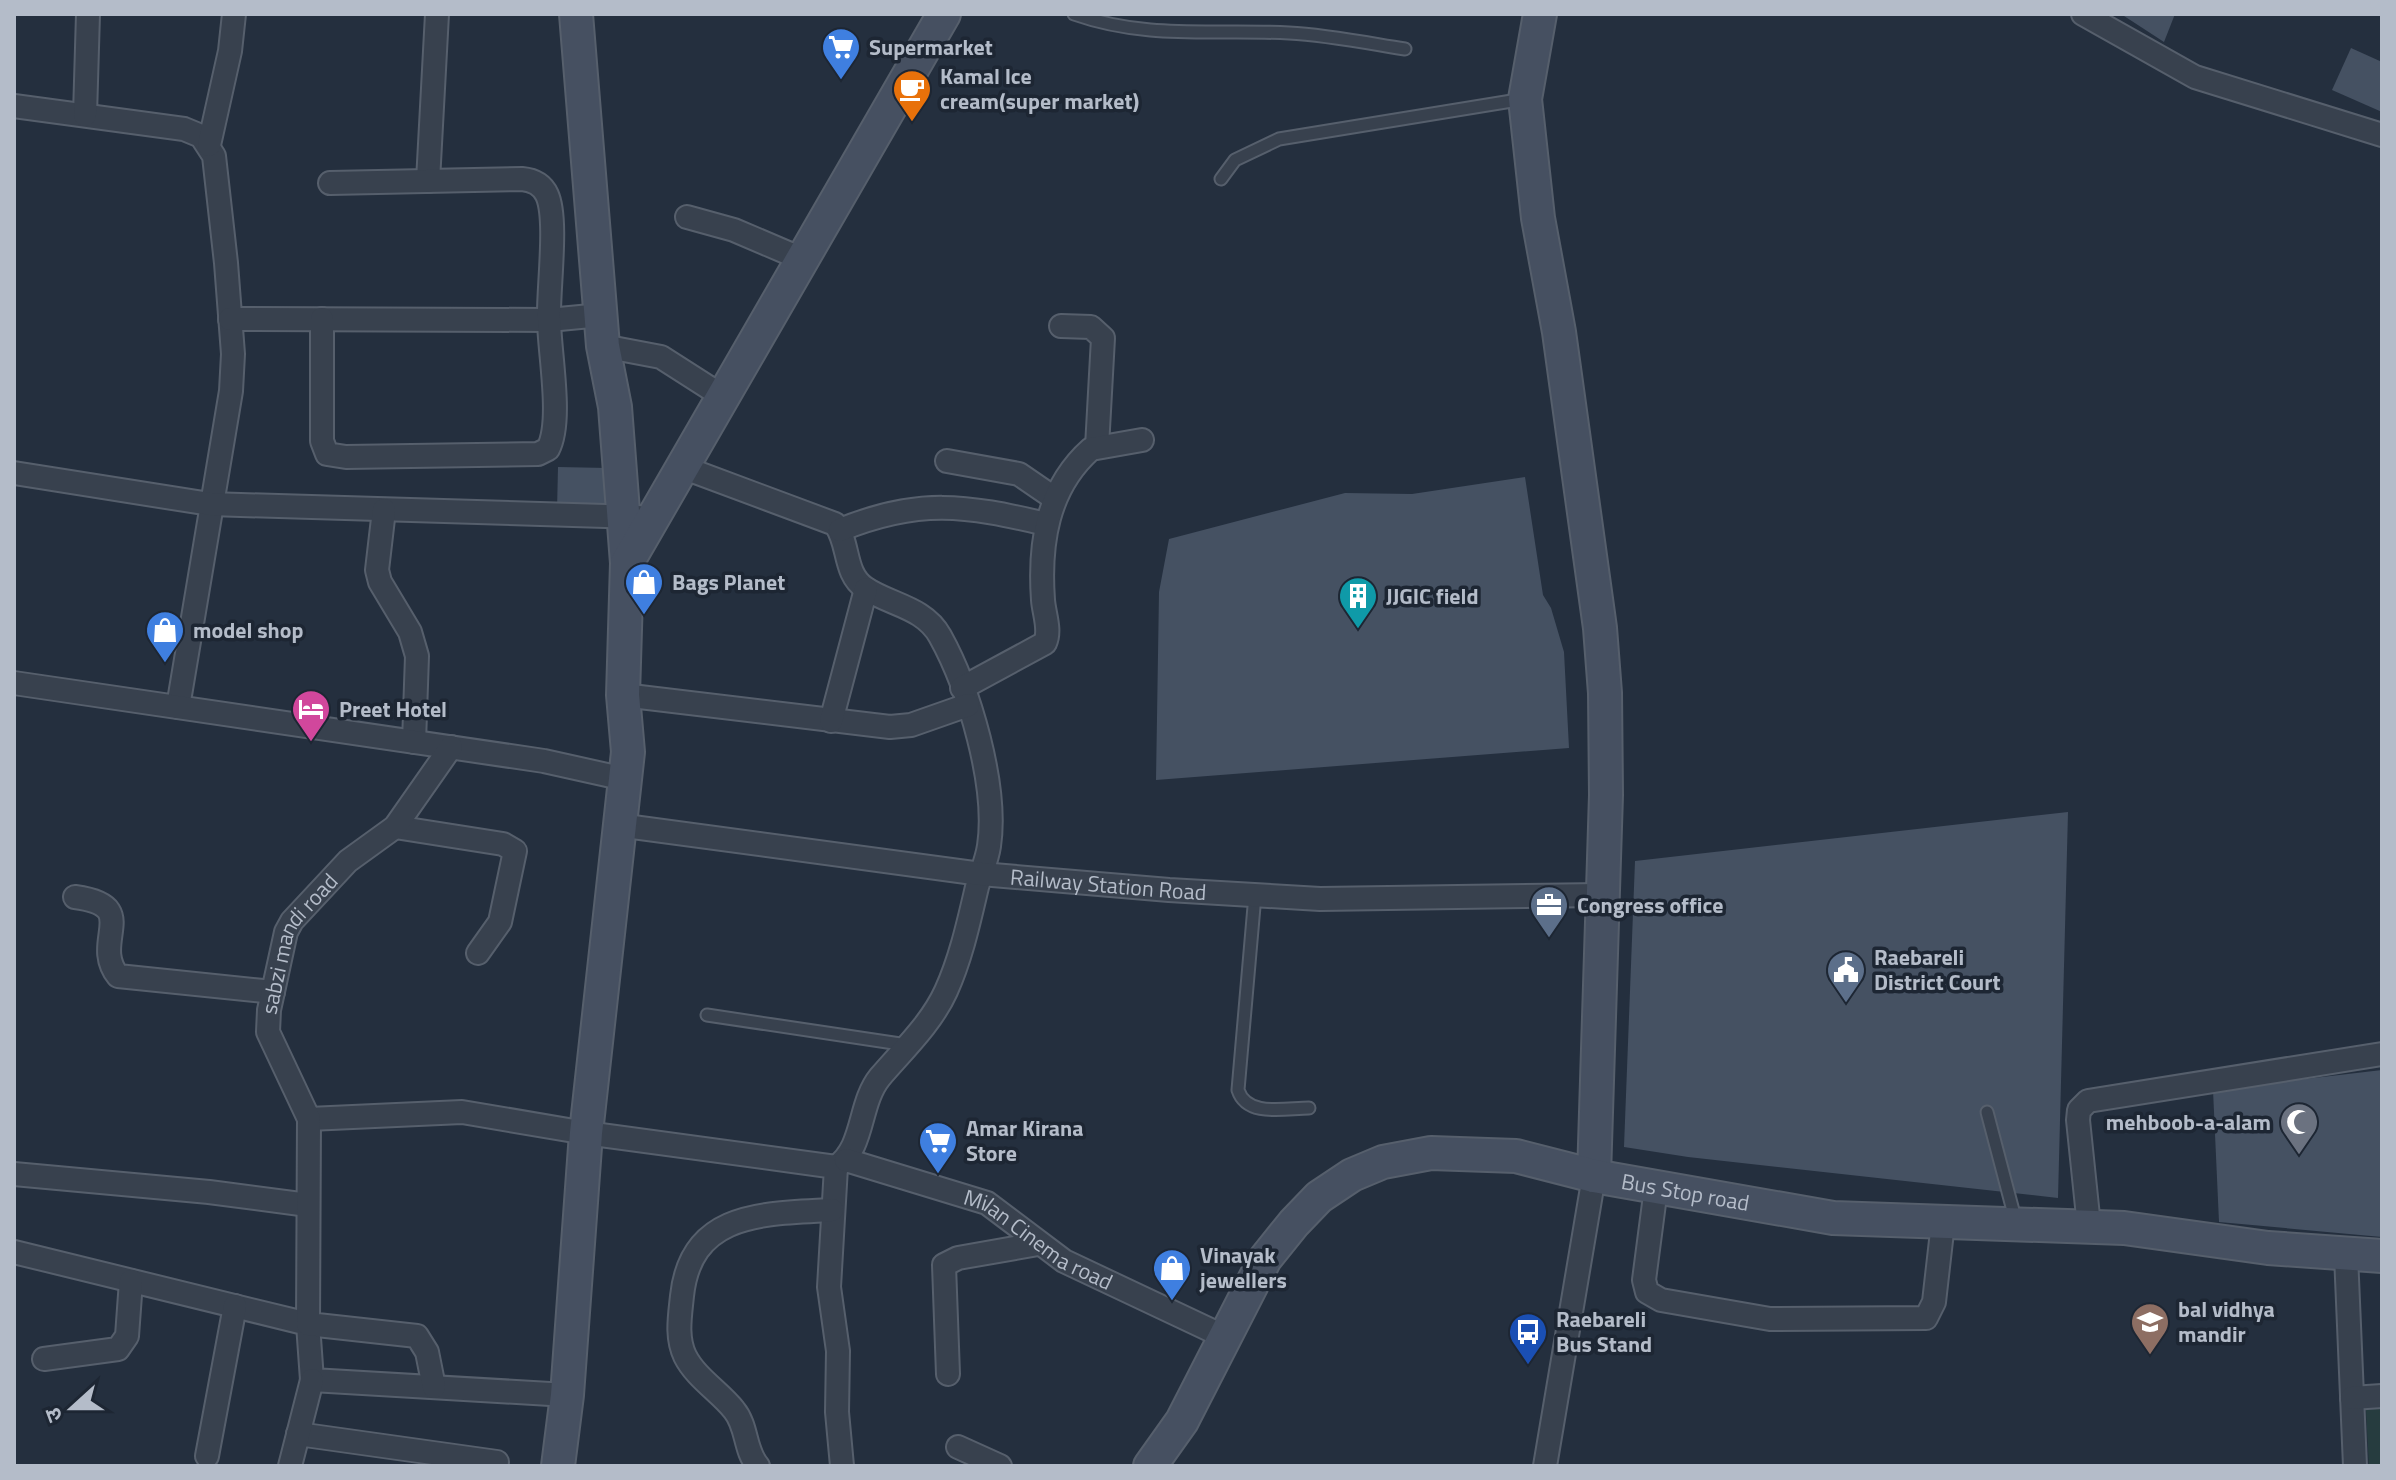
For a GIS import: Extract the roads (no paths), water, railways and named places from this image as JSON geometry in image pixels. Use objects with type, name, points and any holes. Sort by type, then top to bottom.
[{"type":"street","points":[[85,115],[88,14]]},
{"type":"street","points":[[209,145],[230,51],[234,14]]},
{"type":"street","points":[[428,181],[437,14]]},
{"type":"street","points":[[558,1466],[567,1395],[586,1133],[628,752],[623,695],[627,563],[638,517],[602,330],[576,14]]},
{"type":"street","points":[[638,517],[682,467],[944,14]]},
{"type":"street","points":[[1540,14],[1525,99],[1538,218],[1559,332],[1600,628],[1606,758],[1594,1176],[1545,1466]]},
{"type":"street","points":[[2083,14],[2195,77],[2382,135]]},
{"type":"street","points":[[14,106],[184,129],[201,136],[214,156],[230,319],[229,404],[178,707]]},
{"type":"street","points":[[322,319],[322,441],[327,454],[346,457],[538,454],[548,449],[553,426],[549,320],[551,211],[542,187],[532,180],[522,179],[330,183]]},
{"type":"street","points":[[687,217],[734,230],[802,259]]},
{"type":"street","points":[[230,319],[549,320],[602,330],[661,357],[722,396]]},
{"type":"street","points":[[1061,326],[1091,327],[1103,338],[1097,447]]},
{"type":"street","points":[[623,695],[831,721],[890,727],[911,725],[965,696],[1037,648],[1048,637],[1042,585],[1046,524],[1054,498],[1082,457],[1097,447],[1142,440]]},
{"type":"street","points":[[947,461],[1019,474],[1054,498]]},
{"type":"street","points":[[682,467],[827,518],[840,530],[851,570],[866,589],[924,617],[940,635],[965,696],[985,774],[990,814],[989,846],[946,992],[870,1090],[841,1163],[832,1210],[829,1287],[838,1351],[837,1412],[842,1466]]},
{"type":"street","points":[[14,473],[210,504],[638,517]]},
{"type":"street","points":[[840,530],[895,511],[954,506],[1046,524]]},
{"type":"street","points":[[384,510],[377,570],[380,582],[410,632],[417,656],[414,742]]},
{"type":"street","points":[[831,721],[866,589]]},
{"type":"street","points":[[14,683],[544,761],[625,779]]},
{"type":"street","name":"sabzi mandi road","points":[[290,1466],[312,1380],[308,1324],[309,1119],[270,1041],[269,1010],[273,992],[292,921],[348,861],[395,827],[451,747]]},
{"type":"street","name":"Railway Station Road","points":[[618,825],[981,874],[1255,895],[1320,899],[1601,895]]},
{"type":"street","points":[[395,827],[503,844],[515,851],[500,922],[478,953]]},
{"type":"street","points":[[75,897],[99,900],[109,907],[112,916],[110,966],[118,976],[273,992]]},
{"type":"street","points":[[2089,1226],[2078,1120],[2079,1110],[2088,1101],[2382,1054]]},
{"type":"street","name":"Milan Cinema road","points":[[309,1119],[462,1112],[586,1133],[841,1163],[987,1203],[1038,1244],[1081,1270],[1225,1337]]},
{"type":"street","name":"Bus Stop road","points":[[1150,1466],[1182,1421],[1265,1259],[1319,1197],[1352,1175],[1395,1159],[1431,1153],[1478,1153],[1554,1164],[1594,1176],[1833,1218],[2089,1226],[2346,1255],[2382,1256]]},
{"type":"street","points":[[14,1174],[209,1192],[308,1205]]},
{"type":"street","points":[[1656,1188],[1644,1280],[1647,1292],[1661,1300],[1770,1319],[1926,1318],[1934,1302],[1943,1223]]},
{"type":"street","points":[[758,1466],[748,1451],[735,1411],[693,1367],[682,1347],[679,1325],[685,1271],[701,1243],[748,1217],[832,1210]]},
{"type":"street","points":[[948,1374],[944,1265],[958,1258],[1038,1244]]},
{"type":"street","points":[[14,1252],[308,1324],[417,1336],[427,1352],[434,1387]]},
{"type":"street","points":[[2346,1255],[2355,1466]]},
{"type":"street","points":[[44,1359],[118,1349],[127,1336],[131,1281]]},
{"type":"street","points":[[207,1456],[235,1306]]},
{"type":"street","points":[[312,1380],[567,1395]]},
{"type":"street","points":[[2352,1398],[2382,1396]]},
{"type":"street","points":[[298,1434],[497,1462]]},
{"type":"street","points":[[958,1447],[1000,1466]]},
{"type":"lane","points":[[1074,14],[1105,23],[1172,33],[1289,33],[1405,49]]},
{"type":"lane","points":[[1221,179],[1235,160],[1279,139],[1525,99]]},
{"type":"lane","points":[[1255,895],[1238,1090],[1241,1099],[1256,1109],[1309,1108]]},
{"type":"lane","points":[[707,1015],[907,1045]]},
{"type":"lane","points":[[1987,1112],[2016,1223]]},
{"type":"place","name":"Supermarket","points":[[841,81]]},
{"type":"place","name":"Kamal Ice cream(super market)","points":[[912,123]]},
{"type":"place","name":"Bags Planet","points":[[644,616]]},
{"type":"place","name":"JJGIC field","points":[[1358,630]]},
{"type":"place","name":"model shop","points":[[165,664]]},
{"type":"place","name":"Preet Hotel","points":[[311,743]]},
{"type":"place","name":"Congress office","points":[[1549,939]]},
{"type":"place","name":"Raebareli District Court","points":[[1846,1004]]},
{"type":"place","name":"mehboob-a-alam","points":[[2299,1156]]},
{"type":"place","name":"Amar Kirana Store","points":[[938,1175]]},
{"type":"place","name":"Vinayak jewellers","points":[[1172,1302]]},
{"type":"place","name":"bal vidhya mandir","points":[[2150,1356]]},
{"type":"place","name":"Raebareli Bus Stand","points":[[1528,1366]]}]
